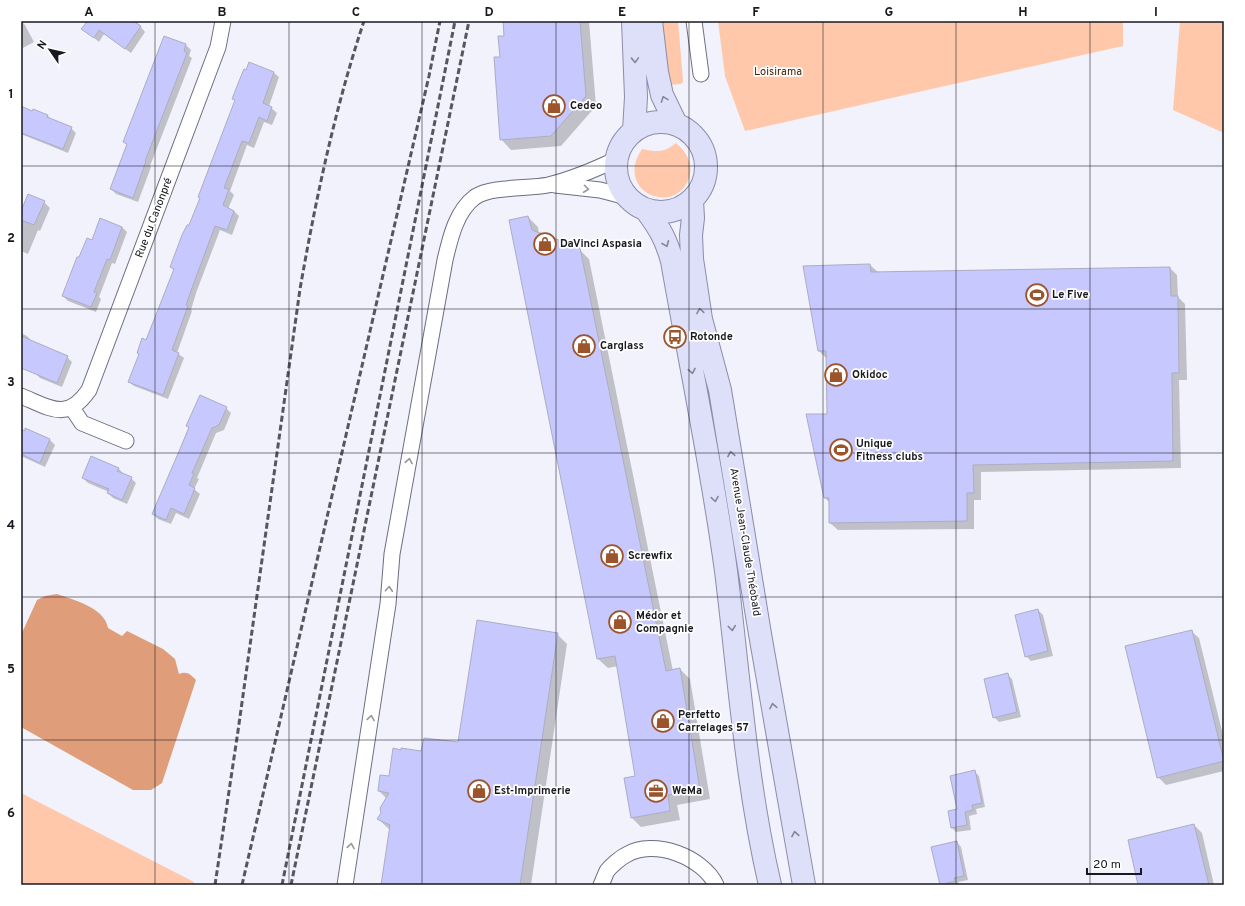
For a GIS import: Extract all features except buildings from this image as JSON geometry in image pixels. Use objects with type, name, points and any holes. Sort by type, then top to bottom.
[{"type":"main road","points":[[633,21],[636,97],[634,131]]},
{"type":"main road","points":[[652,21],[657,72],[662,94],[676,124]]},
{"type":"main road","points":[[646,210],[663,213],[679,209],[692,200],[704,182],[706,160],[698,141],[688,131],[676,124],[661,122],[647,124],[634,131],[622,143],[617,158],[617,179],[627,197],[646,210],[657,226],[667,242],[672,261],[705,439],[725,569],[750,781],[766,885]]},
{"type":"main road","name":"Avenue Jean-Claude Théobald","points":[[692,200],[692,259],[701,319],[720,390],[760,634],[804,885]]},
{"type":"main road","points":[[763,858],[770,885]]},
{"type":"street","name":"Rue du Canonpré","points":[[72,408],[82,400],[89,390],[218,47],[222,21]]},
{"type":"street","points":[[694,21],[701,74]]},
{"type":"street","points":[[548,185],[584,173],[617,158]]},
{"type":"street","points":[[345,885],[388,604],[392,554],[445,260],[450,239],[456,224],[464,210],[475,198],[488,192],[548,185],[586,188],[627,197]]},
{"type":"street","points":[[21,396],[61,411],[72,408],[82,423],[126,441]]},
{"type":"street","points":[[601,885],[608,871],[626,855],[642,849],[670,851],[694,861],[712,878],[716,885]]},
{"type":"green space","points":[[660,21],[678,21],[683,80],[681,84],[668,85]]},
{"type":"green space","name":"Loisirama","points":[[718,21],[1123,21],[1123,46],[745,131],[725,76]]},
{"type":"green space","points":[[1180,21],[1224,21],[1224,133],[1173,110]]},
{"type":"green space","points":[[676,143],[686,154],[690,163],[689,178],[682,190],[672,196],[661,197],[650,194],[641,187],[635,177],[635,164],[642,149],[660,151],[668,149]]},
{"type":"green space","points":[[21,793],[194,882],[193,885],[21,885]]},
{"type":"shaded area","points":[[57,594],[80,602],[95,610],[106,621],[108,628],[122,636],[127,631],[163,649],[175,659],[179,674],[188,674],[196,680],[162,783],[151,790],[133,790],[21,727],[21,635],[37,600],[45,596]]},
{"type":"railway","points":[[215,885],[300,289],[335,120],[364,21]]},
{"type":"railway","points":[[242,885],[429,76],[440,21]]},
{"type":"railway","points":[[282,885],[455,21]]},
{"type":"railway","points":[[291,885],[469,21]]},
{"type":"place","name":"Cedeo","points":[[554,106]]},
{"type":"place","name":"DaVinci Aspasia","points":[[545,244]]},
{"type":"place","name":"Le Five","points":[[1037,295]]},
{"type":"place","name":"Rotonde","points":[[675,337]]},
{"type":"place","name":"Carglass","points":[[584,346]]},
{"type":"place","name":"Okidoc","points":[[836,375]]},
{"type":"place","name":"Unique Fitness clubs","points":[[841,450]]},
{"type":"place","name":"Screwfix","points":[[612,556]]},
{"type":"place","name":"Médor et Compagnie","points":[[620,622]]},
{"type":"place","name":"Perfetto Carrelages 57","points":[[663,721]]},
{"type":"place","name":"Est-Imprimerie","points":[[479,791]]},
{"type":"place","name":"WeMa","points":[[656,791]]}]
